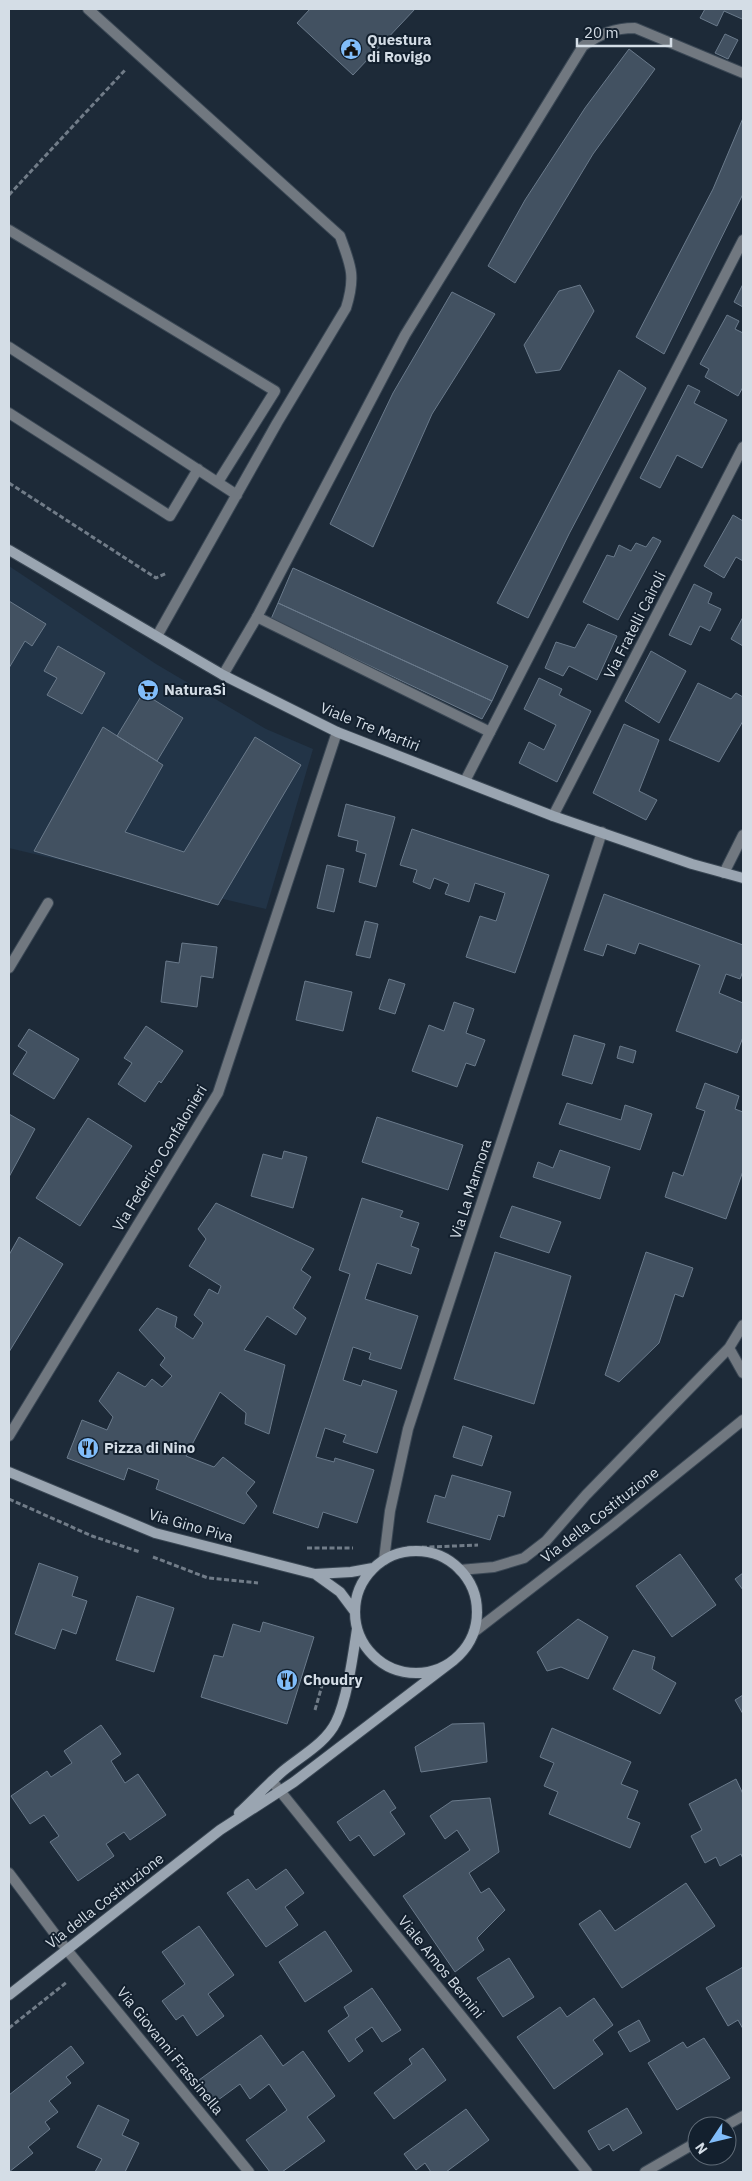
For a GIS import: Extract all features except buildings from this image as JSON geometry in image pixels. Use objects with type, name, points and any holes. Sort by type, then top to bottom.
[{"type":"street","points":[[88,9],[340,236],[351,267],[352,288],[346,308],[156,636]]},
{"type":"street","points":[[223,674],[257,617],[405,335],[583,46],[599,34],[618,28],[635,28],[743,73]]},
{"type":"street","points":[[9,230],[275,391],[218,482]]},
{"type":"street","points":[[465,781],[743,240]]},
{"type":"street","points":[[9,347],[237,495]]},
{"type":"street","points":[[9,413],[170,516],[198,469]]},
{"type":"street","name":"Via Fratelli Cairoli","points":[[553,816],[743,447]]},
{"type":"street","name":"Viale Tre Martiri","points":[[9,550],[223,674],[337,732],[553,816],[743,878]]},
{"type":"street","points":[[257,617],[490,732]]},
{"type":"street","name":"Via Federico Confalonieri","points":[[9,1436],[218,1093],[337,732]]},
{"type":"street","name":"Via La Marmora","points":[[384,1560],[390,1511],[408,1429],[602,832]]},
{"type":"street","points":[[724,873],[743,835]]},
{"type":"street","points":[[9,968],[48,903]]},
{"type":"street","points":[[460,1570],[494,1567],[524,1558],[546,1541],[586,1495],[729,1348],[743,1325]]},
{"type":"street","points":[[729,1348],[743,1373]]},
{"type":"street","name":"Via della Costituzione","points":[[474,1632],[613,1525],[743,1420]]},
{"type":"street","name":"Via Gino Piva","points":[[9,1472],[155,1533],[314,1574]]},
{"type":"street","points":[[423,1551],[444,1557],[460,1570],[470,1583],[475,1599],[477,1616],[474,1632],[465,1648],[454,1660],[280,1791],[220,1830],[272,1781],[324,1739],[335,1725],[350,1670],[357,1629],[355,1612],[357,1596],[363,1581],[373,1568],[384,1560],[403,1552],[423,1551]]},
{"type":"street","points":[[314,1574],[351,1572],[373,1568]]},
{"type":"street","points":[[314,1574],[340,1592],[355,1612]]},
{"type":"street","points":[[357,1629],[366,1647],[379,1661],[397,1670],[417,1673],[436,1670],[454,1660]]},
{"type":"street","name":"Viale Amos Bernini","points":[[272,1781],[587,2172]]},
{"type":"street","name":"Via della Costituzione","points":[[9,1994],[220,1830]]},
{"type":"street","name":"Via Giovanni Frassinella","points":[[9,1873],[67,1950],[249,2172]]},
{"type":"street","points":[[646,2172],[687,2148]]},
{"type":"path","points":[[9,195],[139,55]]},
{"type":"path","points":[[9,483],[156,578],[180,564],[194,569]]},
{"type":"path","points":[[303,1548],[385,1548],[483,1544]]},
{"type":"path","points":[[313,1718],[327,1671]]},
{"type":"shaded area","points":[[9,566],[156,664],[266,729],[313,749],[266,909],[9,848]]},
{"type":"place","name":"Questura di Rovigo","points":[[351,49]]},
{"type":"place","name":"NaturaSì","points":[[148,690]]},
{"type":"place","name":"Pizza di Nino","points":[[88,1448]]},
{"type":"place","name":"Choudry","points":[[287,1680]]}]
